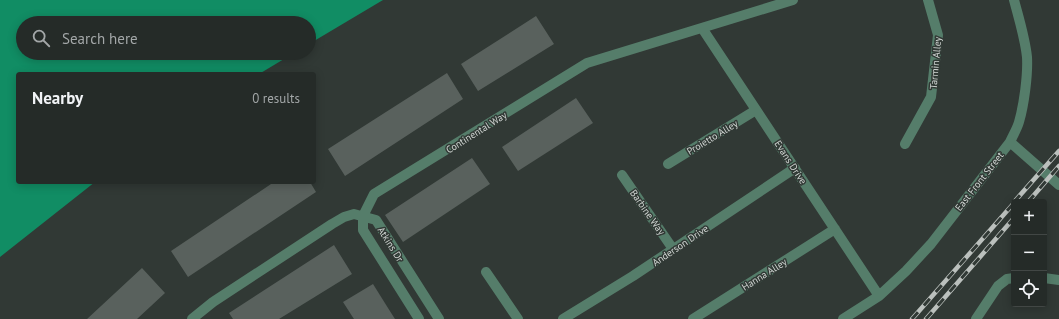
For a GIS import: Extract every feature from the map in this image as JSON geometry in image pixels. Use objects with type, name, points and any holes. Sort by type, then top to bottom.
[{"type":"street","name":"Continental Way","points":[[363,216],[374,194],[587,63],[793,0]]},
{"type":"street","name":"Tarmin Alley","points":[[905,144],[931,97],[938,35],[928,0]]},
{"type":"street","name":"East Front Street","points":[[843,319],[879,296],[906,272],[931,244],[1010,142],[1019,122],[1026,82],[1027,58],[1014,0]]},
{"type":"street","name":"Evans Drive","points":[[702,28],[879,296]]},
{"type":"street","name":"Proietto Alley","points":[[668,164],[756,110]]},
{"type":"street","points":[[1010,142],[1059,185]]},
{"type":"street","name":"Anderson Drive","points":[[563,319],[633,276],[795,168]]},
{"type":"street","name":"Barbine Way","points":[[622,175],[673,249]]},
{"type":"street","points":[[192,319],[213,302],[332,224],[344,217],[354,214],[363,216]]},
{"type":"street","name":"Atkins Dr","points":[[419,319],[363,230],[363,216],[376,220],[439,319]]},
{"type":"street","name":"Hanna Alley","points":[[693,319],[835,229]]},
{"type":"street","points":[[486,272],[518,319]]},
{"type":"street","points":[[976,319],[998,286],[1007,279],[1011,278]]},
{"type":"street","points":[[1047,278],[1059,280]]},
{"type":"shaded area","points":[[0,0],[383,0],[316,40],[316,16],[16,16],[16,60],[282,60],[262,72],[16,72],[16,184],[92,184],[0,257]]},
{"type":"building","points":[[536,16],[554,44],[478,91],[461,64]]},
{"type":"building","points":[[447,73],[463,99],[345,176],[328,149]]},
{"type":"building","points":[[576,98],[593,123],[518,171],[502,147]]},
{"type":"building","points":[[472,158],[490,184],[403,242],[385,215]]},
{"type":"building","points":[[271,184],[311,184],[316,192],[188,277],[171,251]]},
{"type":"building","points":[[334,245],[352,274],[279,319],[233,319],[229,313]]},
{"type":"building","points":[[142,268],[165,293],[137,319],[87,319]]},
{"type":"building","points":[[373,284],[395,319],[354,319],[343,302]]},
{"type":"railway","points":[[1017,199],[1059,151]]},
{"type":"railway","points":[[1031,199],[1059,166]]},
{"type":"railway","points":[[912,319],[1011,206]]},
{"type":"railway","points":[[926,319],[1011,221]]}]
